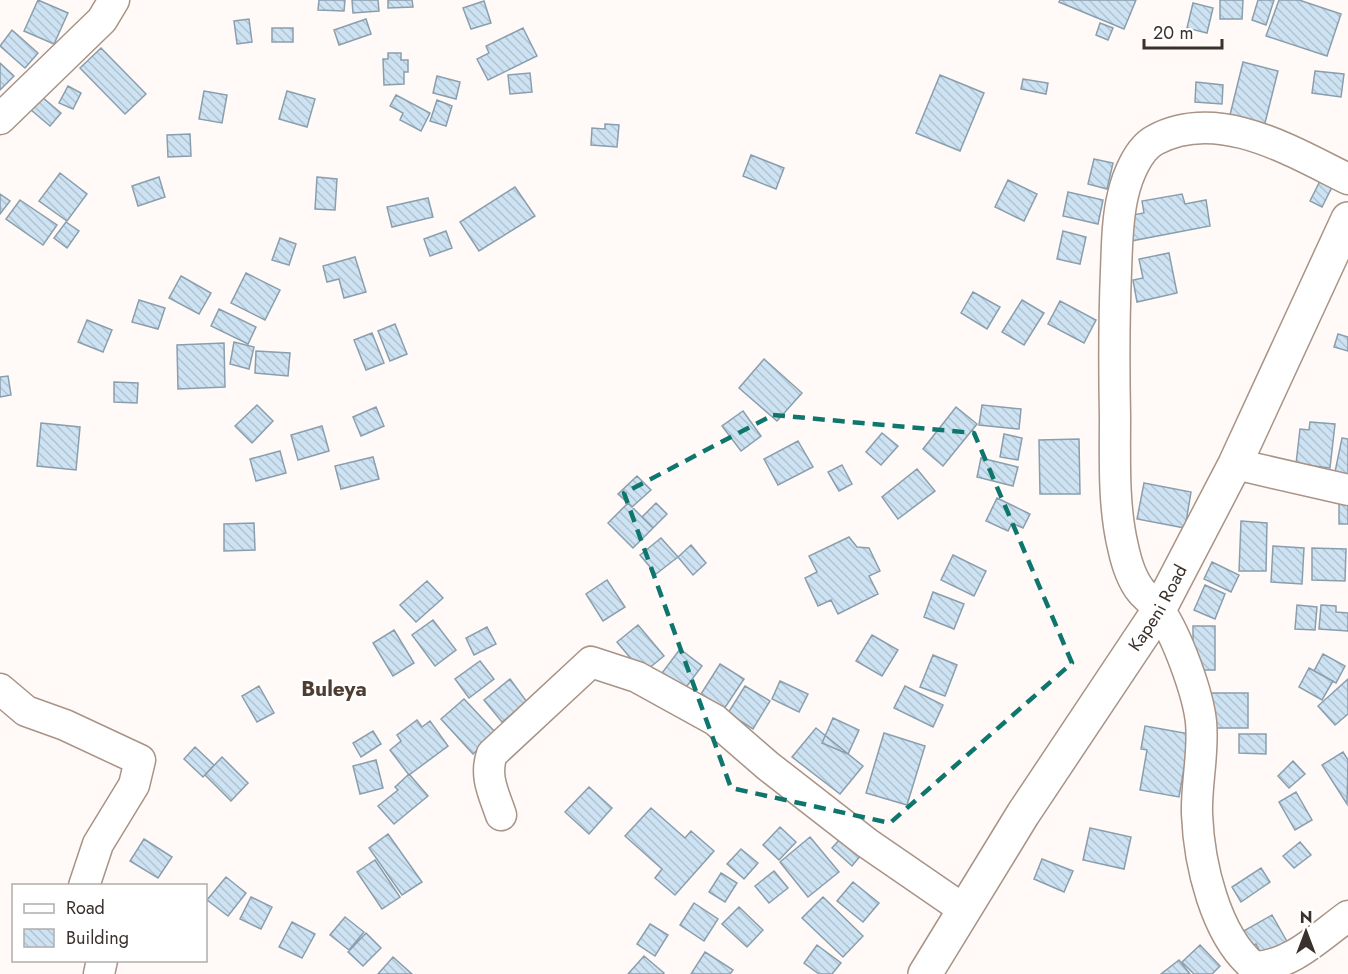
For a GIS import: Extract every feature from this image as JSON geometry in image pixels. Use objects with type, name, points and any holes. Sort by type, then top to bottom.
[{"type":"main road","name":"Kapeni Road","points":[[925,974],[1023,814],[1159,610],[1235,464],[1348,219]]},
{"type":"street","points":[[0,119],[102,20],[114,0]]},
{"type":"street","points":[[1348,179],[1287,149],[1243,133],[1202,128],[1173,132],[1151,142],[1137,158],[1123,195],[1117,252],[1113,342],[1118,508],[1123,546],[1131,572],[1140,589],[1159,610],[1177,641],[1201,721],[1197,812],[1200,849],[1221,924],[1240,956],[1254,967],[1286,961],[1348,916]]},
{"type":"street","points":[[1235,464],[1348,490]]},
{"type":"street","points":[[501,815],[488,777],[492,754],[591,662],[638,677],[715,720],[768,766],[867,843],[963,909]]},
{"type":"street","points":[[0,689],[26,711],[65,725],[140,760],[134,785],[98,844],[84,884]]},
{"type":"highlighted area","points":[[773,415],[974,433],[1072,663],[890,823],[731,788],[624,493]]},
{"type":"building","points":[[38,0],[68,13],[54,44],[24,31]]},
{"type":"building","points":[[319,0],[345,0],[344,11],[318,10]]},
{"type":"building","points":[[352,0],[378,0],[379,11],[353,13]]},
{"type":"building","points":[[388,0],[412,0],[413,7],[388,8]]},
{"type":"building","points":[[1060,0],[1136,0],[1124,29],[1059,2]]},
{"type":"building","points":[[1220,0],[1243,0],[1242,19],[1220,19]]},
{"type":"building","points":[[1258,0],[1274,0],[1266,25],[1252,20]]},
{"type":"building","points":[[1279,0],[1299,0],[1341,14],[1327,56],[1266,36]]},
{"type":"building","points":[[484,1],[491,23],[471,29],[463,8]]},
{"type":"building","points":[[1193,3],[1213,8],[1207,33],[1187,28]]},
{"type":"building","points":[[249,19],[252,42],[237,44],[234,21]]},
{"type":"building","points":[[366,19],[371,34],[339,45],[334,30]]},
{"type":"building","points":[[1100,23],[1113,28],[1108,40],[1096,35]]},
{"type":"building","points":[[272,28],[293,28],[293,42],[272,42]]},
{"type":"building","points":[[523,28],[537,56],[488,80],[477,59],[489,53],[486,46]]},
{"type":"building","points":[[12,30],[38,53],[25,68],[0,46]]},
{"type":"building","points":[[101,48],[146,94],[125,114],[80,68]]},
{"type":"building","points":[[388,53],[401,53],[401,60],[408,60],[408,72],[404,72],[404,84],[384,85],[383,59],[388,59]]},
{"type":"building","points":[[1243,62],[1278,71],[1264,127],[1229,119]]},
{"type":"building","points":[[0,63],[14,76],[0,90]]},
{"type":"building","points":[[1315,71],[1344,74],[1341,97],[1312,93]]},
{"type":"building","points":[[530,73],[532,92],[510,94],[508,75]]},
{"type":"building","points":[[940,75],[984,93],[960,151],[916,133]]},
{"type":"building","points":[[437,76],[460,82],[456,99],[433,93]]},
{"type":"building","points":[[1023,79],[1048,83],[1046,94],[1021,89]]},
{"type":"building","points":[[1196,82],[1223,85],[1222,104],[1195,102]]},
{"type":"building","points":[[68,86],[81,93],[73,109],[59,103]]},
{"type":"building","points":[[204,91],[227,95],[222,123],[199,119]]},
{"type":"building","points":[[287,91],[315,99],[307,127],[279,119]]},
{"type":"building","points":[[396,95],[430,113],[421,131],[400,120],[403,113],[390,106]]},
{"type":"building","points":[[42,97],[61,113],[50,126],[31,110]]},
{"type":"building","points":[[437,100],[452,106],[446,126],[430,121]]},
{"type":"building","points":[[605,124],[619,125],[617,147],[591,145],[592,128],[605,129]]},
{"type":"building","points":[[190,134],[191,156],[168,157],[167,135]]},
{"type":"building","points":[[751,155],[784,168],[776,189],[743,176]]},
{"type":"building","points":[[1094,159],[1113,163],[1107,189],[1088,184]]},
{"type":"building","points":[[60,173],[87,194],[67,221],[39,201]]},
{"type":"building","points":[[159,177],[165,197],[138,206],[132,186]]},
{"type":"building","points":[[317,177],[337,179],[335,210],[315,209]]},
{"type":"building","points":[[1321,179],[1333,185],[1322,207],[1310,201]]},
{"type":"building","points":[[1008,180],[1037,194],[1024,221],[995,207]]},
{"type":"building","points":[[515,187],[535,216],[479,251],[460,222]]},
{"type":"building","points":[[1068,192],[1103,200],[1098,224],[1063,216]]},
{"type":"building","points":[[0,194],[10,201],[0,214]]},
{"type":"building","points":[[1182,194],[1185,204],[1206,200],[1210,226],[1131,241],[1127,216],[1144,213],[1142,201]]},
{"type":"building","points":[[428,198],[433,217],[392,227],[387,207]]},
{"type":"building","points":[[20,200],[57,225],[43,245],[6,219]]},
{"type":"building","points":[[66,222],[79,231],[67,248],[54,238]]},
{"type":"building","points":[[446,231],[452,248],[430,256],[424,239]]},
{"type":"building","points":[[1063,231],[1086,237],[1080,264],[1057,259]]},
{"type":"building","points":[[280,238],[296,244],[289,265],[272,260]]},
{"type":"building","points":[[1169,253],[1177,293],[1137,302],[1133,280],[1143,278],[1139,259]]},
{"type":"building","points":[[355,257],[366,292],[344,298],[339,279],[327,282],[323,266]]},
{"type":"building","points":[[246,273],[280,290],[265,320],[231,303]]},
{"type":"building","points":[[181,276],[211,293],[199,314],[169,298]]},
{"type":"building","points":[[973,292],[1000,307],[987,329],[961,313]]},
{"type":"building","points":[[139,300],[165,308],[158,329],[132,322]]},
{"type":"building","points":[[1022,300],[1044,313],[1024,345],[1002,332]]},
{"type":"building","points":[[1060,301],[1096,320],[1084,343],[1048,324]]},
{"type":"building","points":[[219,309],[256,327],[248,344],[211,326]]},
{"type":"building","points":[[87,320],[112,330],[103,352],[78,342]]},
{"type":"building","points":[[395,324],[407,354],[390,361],[378,331]]},
{"type":"building","points":[[372,333],[384,363],[366,370],[354,340]]},
{"type":"building","points":[[1338,334],[1348,337],[1348,351],[1334,347]]},
{"type":"building","points":[[234,342],[254,347],[249,369],[230,364]]},
{"type":"building","points":[[224,343],[225,387],[178,389],[177,345]]},
{"type":"building","points":[[256,351],[290,353],[288,376],[255,373]]},
{"type":"building","points":[[764,359],[802,393],[777,421],[739,388]]},
{"type":"building","points":[[8,376],[11,395],[0,397],[0,377]]},
{"type":"building","points":[[114,382],[138,383],[137,403],[114,402]]},
{"type":"building","points":[[257,405],[273,421],[252,443],[235,426]]},
{"type":"building","points":[[982,405],[1021,409],[1019,429],[979,425]]},
{"type":"building","points":[[376,407],[384,426],[361,436],[353,417]]},
{"type":"building","points":[[956,407],[977,424],[943,466],[923,449]]},
{"type":"building","points":[[743,411],[761,436],[741,451],[722,426]]},
{"type":"building","points":[[1310,422],[1335,424],[1330,468],[1296,464],[1300,429],[1309,430]]},
{"type":"building","points":[[41,423],[80,427],[76,470],[37,466]]},
{"type":"building","points":[[322,426],[329,451],[298,460],[291,435]]},
{"type":"building","points":[[882,433],[898,446],[881,465],[866,452]]},
{"type":"building","points":[[1004,434],[1022,438],[1018,460],[1000,457]]},
{"type":"building","points":[[1342,438],[1348,439],[1348,474],[1335,472]]},
{"type":"building","points":[[1079,439],[1080,494],[1040,494],[1039,440]]},
{"type":"building","points":[[798,441],[813,467],[778,485],[764,459]]},
{"type":"building","points":[[280,451],[286,473],[256,481],[250,459]]},
{"type":"building","points":[[373,457],[379,479],[341,489],[335,466]]},
{"type":"building","points":[[981,458],[1018,467],[1013,486],[977,477]]},
{"type":"building","points":[[842,465],[852,484],[839,491],[828,472]]},
{"type":"building","points":[[917,469],[935,491],[898,519],[882,497]]},
{"type":"building","points":[[637,476],[651,490],[632,507],[618,494]]},
{"type":"building","points":[[1144,483],[1191,492],[1185,528],[1137,519]]},
{"type":"building","points":[[997,498],[1030,514],[1023,528],[1012,523],[1008,531],[986,521]]},
{"type":"building","points":[[1339,501],[1348,501],[1348,524],[1339,524]]},
{"type":"building","points":[[628,503],[653,528],[633,548],[608,523]]},
{"type":"building","points":[[656,503],[667,514],[653,528],[642,517]]},
{"type":"building","points":[[1241,521],[1267,523],[1266,571],[1239,571]]},
{"type":"building","points":[[254,523],[255,550],[224,551],[224,524]]},
{"type":"building","points":[[849,537],[857,547],[869,548],[880,571],[869,576],[878,594],[838,614],[831,600],[818,606],[805,578],[817,572],[809,556]]},
{"type":"building","points":[[661,538],[678,557],[656,574],[640,555]]},
{"type":"building","points":[[691,545],[706,563],[693,575],[678,557]]},
{"type":"building","points":[[1273,546],[1304,548],[1302,584],[1271,582]]},
{"type":"building","points":[[1312,548],[1346,549],[1345,581],[1312,580]]},
{"type":"building","points":[[953,555],[986,571],[974,596],[941,580]]},
{"type":"building","points":[[1212,562],[1239,575],[1231,592],[1204,579]]},
{"type":"building","points":[[607,580],[625,607],[603,621],[586,594]]},
{"type":"building","points":[[427,581],[443,598],[416,622],[400,605]]},
{"type":"building","points":[[1205,585],[1225,594],[1215,619],[1194,610]]},
{"type":"building","points":[[933,592],[964,604],[954,629],[924,617]]},
{"type":"building","points":[[1297,605],[1317,607],[1315,630],[1295,629]]},
{"type":"building","points":[[1321,605],[1336,606],[1336,612],[1348,613],[1348,631],[1319,629]]},
{"type":"building","points":[[433,620],[456,650],[435,666],[412,635]]},
{"type":"building","points":[[638,625],[664,656],[643,673],[617,642]]},
{"type":"building","points":[[1193,626],[1215,626],[1215,670],[1193,670]]},
{"type":"building","points":[[487,627],[496,644],[474,655],[466,638]]},
{"type":"building","points":[[394,630],[414,663],[393,676],[373,643]]},
{"type":"building","points":[[872,635],[898,650],[882,676],[856,661]]},
{"type":"building","points":[[680,649],[702,666],[684,690],[662,673]]},
{"type":"building","points":[[1323,654],[1345,666],[1336,683],[1314,671]]},
{"type":"building","points":[[933,655],[957,665],[945,696],[920,687]]},
{"type":"building","points":[[480,661],[494,679],[469,698],[455,679]]},
{"type":"building","points":[[720,664],[744,679],[724,709],[701,694]]},
{"type":"building","points":[[1309,668],[1333,681],[1322,700],[1299,687]]},
{"type":"building","points":[[510,679],[527,702],[502,722],[484,700]]},
{"type":"building","points":[[1348,679],[1348,714],[1335,725],[1318,706]]},
{"type":"building","points":[[780,681],[808,694],[799,712],[772,699]]},
{"type":"building","points":[[259,686],[274,713],[257,722],[242,696]]},
{"type":"building","points":[[745,686],[770,701],[753,729],[728,713]]},
{"type":"building","points":[[905,686],[943,705],[933,727],[894,708]]},
{"type":"building","points":[[1205,693],[1248,693],[1248,728],[1213,728],[1213,703],[1205,703]]},
{"type":"building","points":[[464,699],[496,733],[473,754],[441,719]]},
{"type":"building","points":[[833,718],[859,730],[848,754],[822,743]]},
{"type":"building","points":[[417,720],[422,727],[430,721],[448,746],[409,775],[390,750],[401,741],[397,735]]},
{"type":"building","points":[[1145,726],[1190,734],[1179,797],[1140,790],[1147,750],[1141,749]]},
{"type":"building","points":[[816,728],[863,766],[840,794],[792,757]]},
{"type":"building","points":[[373,731],[381,744],[361,757],[353,743]]},
{"type":"building","points":[[884,733],[925,746],[907,805],[866,793]]},
{"type":"building","points":[[1239,734],[1266,734],[1266,754],[1239,753]]},
{"type":"building","points":[[195,747],[214,765],[203,777],[184,759]]},
{"type":"building","points":[[1343,752],[1348,760],[1347,804],[1322,765]]},
{"type":"building","points":[[222,757],[248,783],[231,801],[205,775]]},
{"type":"building","points":[[376,760],[383,788],[360,794],[353,766]]},
{"type":"building","points":[[1293,761],[1305,774],[1289,788],[1278,776]]},
{"type":"building","points":[[409,774],[428,796],[394,824],[378,806],[398,790],[395,787]]},
{"type":"building","points":[[589,787],[612,808],[589,834],[565,812]]},
{"type":"building","points":[[1296,792],[1312,820],[1295,830],[1279,802]]},
{"type":"building","points":[[651,808],[685,838],[691,831],[714,851],[675,895],[655,878],[662,869],[625,836]]},
{"type":"building","points":[[780,827],[796,842],[779,860],[763,845]]},
{"type":"building","points":[[1090,828],[1131,837],[1124,869],[1083,860]]},
{"type":"building","points":[[388,834],[422,882],[402,895],[369,848]]},
{"type":"building","points":[[810,837],[839,872],[808,897],[780,862]]},
{"type":"building","points":[[842,837],[861,855],[852,866],[832,848]]},
{"type":"building","points":[[144,839],[172,857],[158,878],[130,861]]},
{"type":"building","points":[[1300,842],[1311,855],[1294,868],[1283,856]]},
{"type":"building","points":[[741,849],[758,863],[744,879],[727,864]]},
{"type":"building","points":[[1042,859],[1073,871],[1064,892],[1034,879]]},
{"type":"building","points":[[375,860],[400,897],[382,909],[357,872]]},
{"type":"building","points":[[1261,868],[1270,882],[1241,902],[1232,887]]},
{"type":"building","points":[[774,871],[788,888],[769,903],[755,886]]},
{"type":"building","points":[[721,873],[737,883],[725,902],[709,892]]},
{"type":"building","points":[[226,877],[246,893],[228,916],[207,900]]},
{"type":"building","points":[[853,882],[879,903],[863,922],[837,901]]},
{"type":"building","points":[[251,897],[272,907],[261,929],[240,919]]},
{"type":"building","points":[[823,897],[863,936],[843,957],[802,918]]},
{"type":"building","points":[[694,903],[718,919],[704,941],[680,925]]},
{"type":"building","points":[[739,907],[763,930],[747,947],[722,924]]},
{"type":"building","points":[[1272,915],[1289,945],[1264,959],[1256,944],[1249,948],[1240,933]]},
{"type":"building","points":[[345,917],[364,932],[349,950],[330,935]]},
{"type":"building","points":[[292,922],[315,934],[302,958],[279,947]]},
{"type":"building","points":[[650,924],[668,935],[655,956],[637,944]]},
{"type":"building","points":[[366,933],[381,948],[363,966],[348,952]]},
{"type":"building","points":[[817,945],[841,963],[832,974],[819,974],[804,963]]},
{"type":"building","points":[[1200,945],[1220,966],[1212,974],[1194,974],[1182,962]]},
{"type":"building","points":[[705,952],[733,970],[730,974],[691,974]]},
{"type":"building","points":[[644,956],[664,973],[628,974]]},
{"type":"building","points":[[393,957],[412,974],[378,974]]},
{"type":"building","points":[[1179,960],[1190,974],[1161,974]]},
{"type":"district","name":"Buleya","points":[[334,689]]}]
